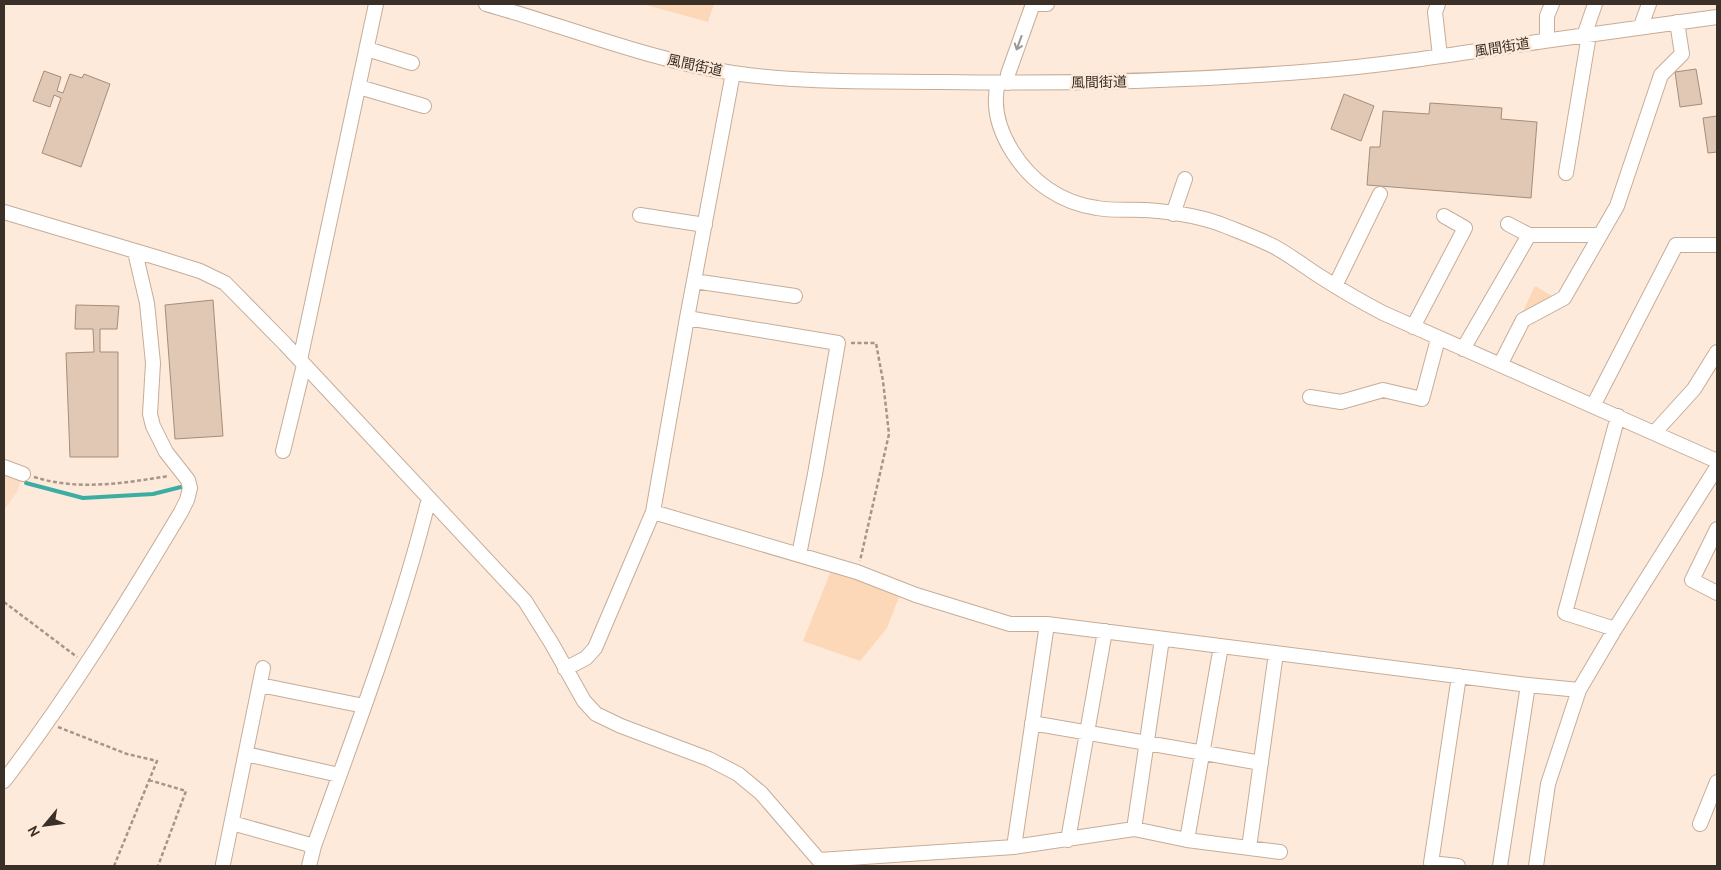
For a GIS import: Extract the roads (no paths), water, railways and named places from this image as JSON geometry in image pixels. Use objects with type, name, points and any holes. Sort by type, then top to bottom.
[{"type":"street","points":[[283,450],[376,4]]},
{"type":"street","name":"風間街道","points":[[486,4],[659,57],[733,73],[784,79],[825,81],[1003,83],[1191,80],[1317,71],[1586,36],[1641,26],[1717,16]]},
{"type":"street","points":[[1047,4],[1033,4],[1008,74],[994,97],[997,117],[1004,135],[1021,166],[1036,181],[1061,197],[1078,204],[1098,208],[1147,210],[1191,216],[1226,226],[1274,247],[1335,286],[1383,313],[1438,339],[1717,460]]},
{"type":"street","points":[[1438,4],[1435,12],[1440,56]]},
{"type":"street","points":[[1547,40],[1547,16],[1552,4]]},
{"type":"street","points":[[1566,173],[1586,36],[1595,4]]},
{"type":"street","points":[[1641,26],[1649,4]]},
{"type":"street","points":[[1500,365],[1523,320],[1564,298],[1617,206],[1661,75],[1682,54],[1678,22]]},
{"type":"street","points":[[367,49],[412,63]]},
{"type":"street","points":[[565,669],[586,658],[595,648],[652,512],[733,73]]},
{"type":"street","points":[[359,87],[424,106]]},
{"type":"street","points":[[1173,214],[1184,179]]},
{"type":"street","points":[[1335,286],[1380,194]]},
{"type":"street","points":[[4,212],[200,271],[225,283],[302,362],[525,602],[552,644],[584,701],[596,714],[621,726],[709,759],[738,774],[761,793],[822,863],[1014,847],[1134,829],[1187,840],[1280,852]]},
{"type":"street","points":[[640,214],[705,225]]},
{"type":"street","points":[[1413,327],[1465,228],[1444,216]]},
{"type":"street","points":[[1508,224],[1528,235],[1600,236]]},
{"type":"street","points":[[1463,349],[1528,235]]},
{"type":"street","points":[[1593,406],[1676,245],[1717,245]]},
{"type":"street","points":[[6,773],[47,723],[138,586],[181,512],[190,488],[188,480],[166,452],[153,426],[150,414],[153,363],[147,303],[135,252]]},
{"type":"street","points":[[694,281],[795,296]]},
{"type":"street","points":[[687,318],[838,343],[816,474],[799,555]]},
{"type":"street","points":[[1310,397],[1342,402],[1383,390],[1422,399],[1438,339]]},
{"type":"street","points":[[1655,432],[1694,389],[1717,352]]},
{"type":"street","points":[[1615,629],[1566,613],[1618,416]]},
{"type":"street","points":[[4,467],[23,474]]},
{"type":"street","points":[[1536,866],[1548,784],[1579,690],[1717,467]]},
{"type":"street","points":[[309,866],[314,846],[364,706],[414,556],[429,498]]},
{"type":"street","points":[[652,512],[857,572],[916,595],[1010,624],[1047,624],[1579,690]]},
{"type":"street","points":[[1717,529],[1692,580],[1717,593]]},
{"type":"street","points":[[1014,847],[1047,624]]},
{"type":"street","points":[[1068,840],[1105,631]]},
{"type":"street","points":[[1134,829],[1162,639]]},
{"type":"street","points":[[1187,840],[1221,646]]},
{"type":"street","points":[[1249,848],[1276,653]]},
{"type":"street","points":[[223,864],[263,668]]},
{"type":"street","points":[[1458,866],[1431,863],[1459,676]]},
{"type":"street","points":[[1500,866],[1528,684]]},
{"type":"street","points":[[260,685],[364,706]]},
{"type":"street","points":[[1032,723],[1261,763]]},
{"type":"street","points":[[246,754],[339,775]]},
{"type":"street","points":[[1700,824],[1717,782]]},
{"type":"street","points":[[232,823],[314,846]]},
{"type":"waterway","points":[[26,483],[83,498],[153,494],[185,486]]}]
